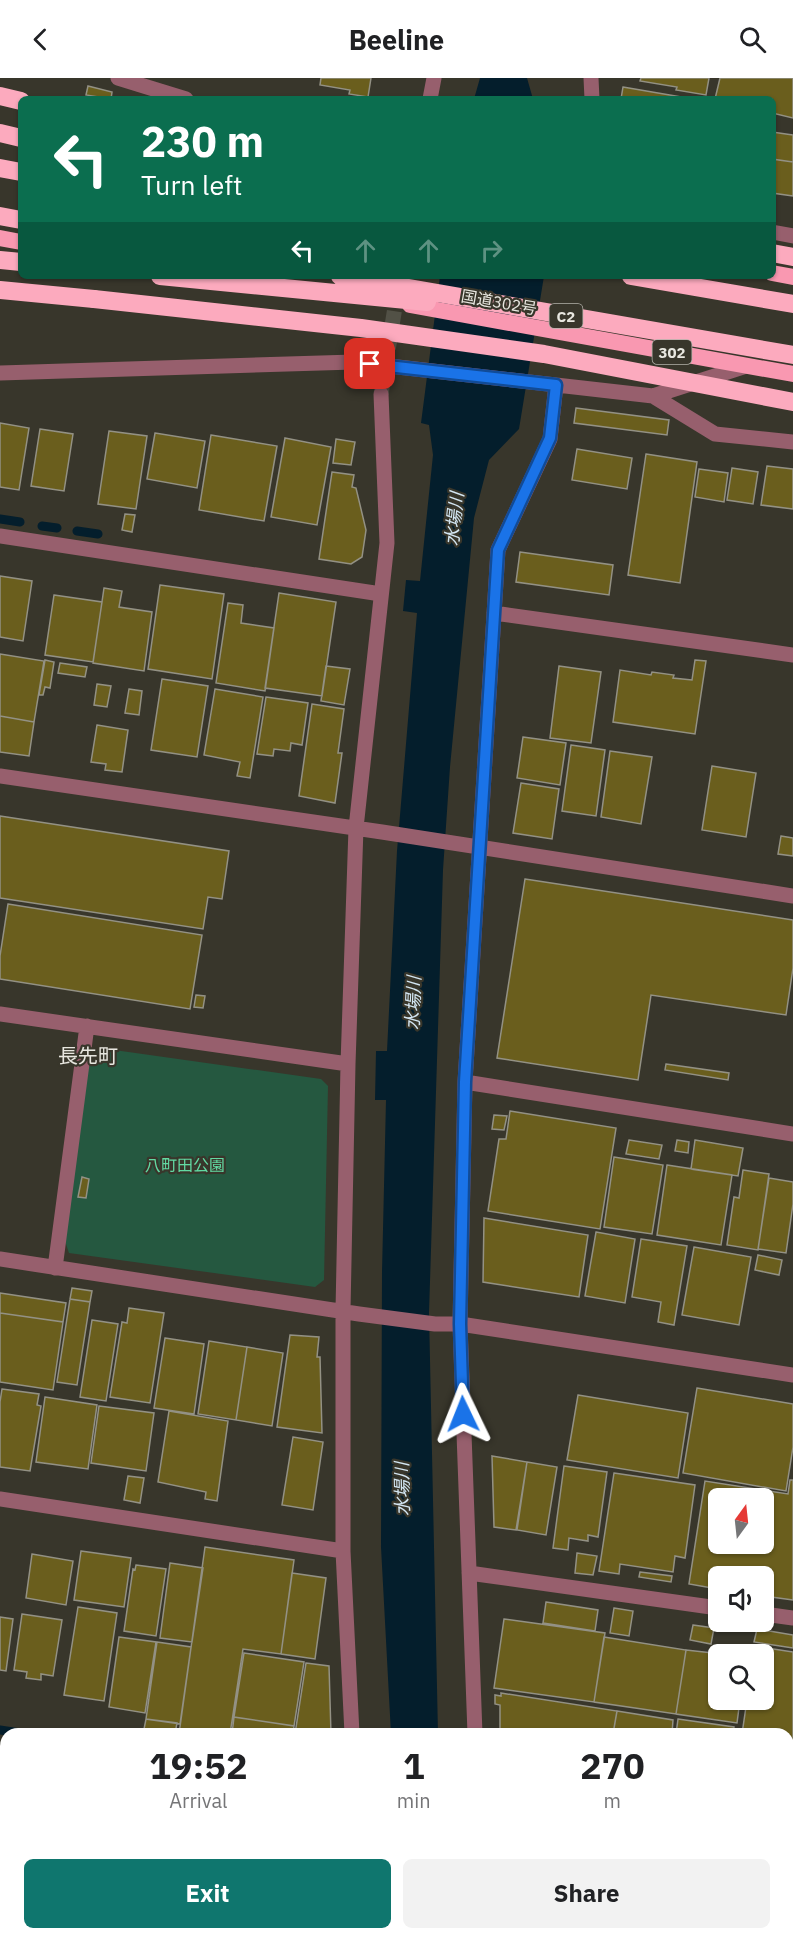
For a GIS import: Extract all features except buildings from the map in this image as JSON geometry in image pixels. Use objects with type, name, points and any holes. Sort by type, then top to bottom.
[{"type":"highway","points":[[0,96],[18,100]]},
{"type":"highway","points":[[0,133],[18,137]]},
{"type":"highway","points":[[0,143],[18,146]]},
{"type":"highway","points":[[0,168],[18,171]]},
{"type":"highway","points":[[0,216],[18,219]]},
{"type":"highway","points":[[0,238],[18,241]]},
{"type":"highway","points":[[776,254],[793,257]]},
{"type":"highway","points":[[0,260],[18,262]]},
{"type":"highway","points":[[776,274],[793,277]]},
{"type":"highway","points":[[191,279],[569,316]]},
{"type":"highway","name":"国道302号","points":[[252,279],[414,305],[793,374]]},
{"type":"highway","name":"C2","points":[[357,279],[793,355]]},
{"type":"highway","points":[[648,279],[793,304]]},
{"type":"highway","points":[[692,279],[793,304]]},
{"type":"highway","points":[[0,290],[361,328],[544,354],[793,402]]},
{"type":"street","points":[[118,78],[176,96]]},
{"type":"street","points":[[431,96],[434,78]]},
{"type":"street","points":[[591,78],[592,96]]},
{"type":"street","points":[[776,233],[793,236]]},
{"type":"street","points":[[0,373],[354,362],[653,396],[746,366]]},
{"type":"street","points":[[475,1728],[460,1324],[465,1082],[498,550],[550,438],[551,384]]},
{"type":"street","points":[[352,1728],[343,1551],[343,1311],[348,1064],[356,828],[387,543],[381,394]]},
{"type":"street","points":[[653,396],[715,434],[793,442]]},
{"type":"street","points":[[0,536],[381,594]]},
{"type":"street","points":[[494,612],[793,655]]},
{"type":"street","points":[[0,776],[356,828],[793,896]]},
{"type":"street","points":[[0,1014],[348,1064]]},
{"type":"street","points":[[55,1268],[87,1026]]},
{"type":"street","points":[[465,1082],[793,1134]]},
{"type":"street","points":[[0,1259],[359,1314],[435,1324],[460,1324],[793,1375]]},
{"type":"street","points":[[0,1499],[343,1551]]},
{"type":"street","points":[[469,1573],[708,1607]]},
{"type":"street","points":[[774,1615],[793,1618]]},
{"type":"green space","name":"八町田公園","points":[[100,1048],[321,1079],[328,1086],[324,1280],[315,1287],[69,1253],[64,1238],[90,1056]]},
{"type":"water","points":[[480,78],[527,78],[532,96],[475,96]]},
{"type":"water","name":"水場川","points":[[440,279],[544,279],[519,429],[489,460],[474,518],[450,767],[443,870],[429,1313],[438,1728],[391,1728],[381,1547],[382,1272],[386,1100],[375,1100],[376,1051],[387,1051],[397,851],[417,613],[403,611],[406,580],[420,581],[433,455],[429,425],[421,423]]},
{"type":"waterway","points":[[0,519],[20,522]]},
{"type":"waterway","points":[[42,526],[57,528]]},
{"type":"waterway","points":[[77,531],[98,534]]},
{"type":"tunnel","points":[[381,394],[400,279]]},
{"type":"district","name":"長先町","points":[[88,1055]]},
{"type":"route","points":[[370,364],[556,385],[550,438],[498,550],[465,1082],[460,1324],[463,1414]]}]
